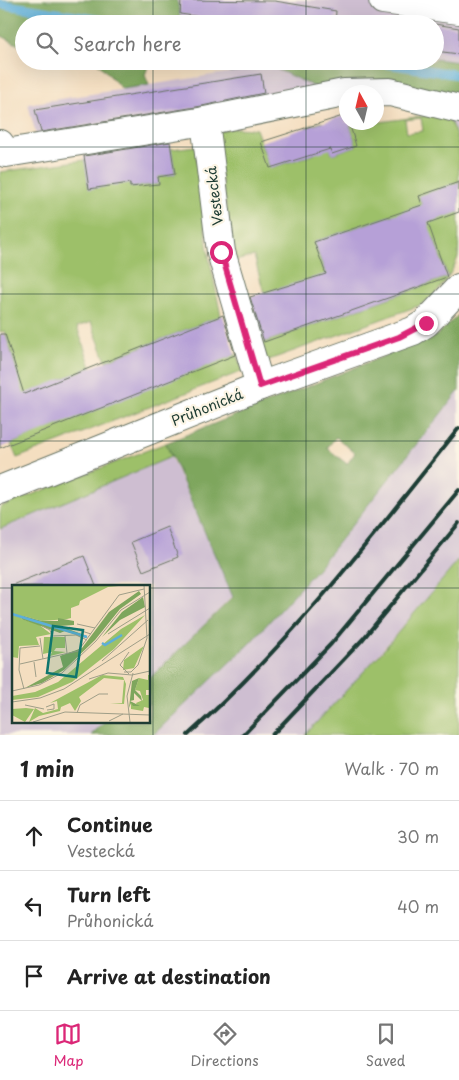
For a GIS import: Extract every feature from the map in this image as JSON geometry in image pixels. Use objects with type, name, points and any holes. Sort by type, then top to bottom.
[{"type":"street","points":[[382,0],[459,10]]},
{"type":"street","points":[[0,144],[6,153],[205,121],[344,93],[367,91],[410,96],[459,109]]},
{"type":"street","name":"Vestecká","points":[[205,121],[221,252],[260,386]]},
{"type":"street","name":"Průhonická","points":[[0,490],[260,386],[413,331],[426,323],[459,288]]},
{"type":"shaded area","points":[[177,0],[459,0],[459,62],[444,60],[444,15],[180,15]]},
{"type":"shaded area","points":[[245,70],[278,70],[339,99],[339,103],[41,154],[28,104]]},
{"type":"shaded area","points":[[446,113],[459,117],[459,149],[455,131]]},
{"type":"shaded area","points":[[459,391],[459,560],[344,695],[305,735],[153,735],[250,643],[317,569]]},
{"type":"shaded area","points":[[171,457],[233,596],[150,678],[150,585],[12,585],[12,722],[105,722],[91,735],[0,735],[0,529]]},
{"type":"green space","points":[[0,0],[177,0],[180,15],[15,15],[15,43],[0,35]]},
{"type":"green space","points":[[444,60],[459,62],[459,98],[384,93],[384,85],[339,85],[339,90],[317,88],[279,70],[444,70]]},
{"type":"green space","points":[[104,70],[147,70],[145,75],[149,85],[122,89]]},
{"type":"green space","points":[[227,70],[243,70],[230,72]]},
{"type":"green space","points":[[446,113],[454,130],[459,149],[458,257],[452,271],[448,277],[434,239],[432,240],[393,215],[314,242],[327,277],[264,293],[254,256],[235,261],[214,132],[234,128],[256,129],[270,168],[315,154],[306,127],[322,122],[332,154],[356,146],[351,130],[384,130],[384,121]],"holes":[[[421,118],[423,131],[407,133],[405,120]],[[445,187],[428,223],[419,197]]]},
{"type":"green space","points":[[195,146],[208,252],[221,316],[106,361],[91,322],[77,327],[91,367],[60,380],[74,418],[236,354],[243,371],[17,458],[11,444],[36,433],[0,403],[17,372],[5,331],[0,332],[0,172],[85,160],[89,188],[114,185],[126,154],[130,187],[158,184],[158,177],[175,174],[171,149]]},
{"type":"green space","points":[[448,277],[431,298],[418,306],[266,361],[260,344]]},
{"type":"green space","points":[[459,314],[459,391],[317,569],[250,643],[153,735],[91,735],[105,722],[150,722],[150,678],[233,597],[166,443],[437,335]],"holes":[[[336,437],[355,453],[347,464],[327,448]]]},
{"type":"green space","points":[[166,443],[171,457],[0,529],[0,507]]},
{"type":"green space","points":[[459,560],[459,735],[305,735],[380,654]]},
{"type":"building","points":[[181,0],[275,1],[336,11],[336,15],[180,14]]},
{"type":"building","points":[[444,26],[459,28],[459,54],[444,52]]},
{"type":"building","points":[[261,74],[264,93],[202,106],[41,132],[35,110]]},
{"type":"building","points":[[339,117],[339,130],[351,130],[356,146],[332,154],[330,149],[270,168],[261,142]]},
{"type":"building","points":[[170,142],[175,174],[158,177],[159,184],[130,187],[130,183],[89,189],[84,156]]},
{"type":"building","points":[[459,182],[459,212],[428,223],[447,277],[264,342],[250,297],[326,274],[314,242],[422,205],[419,196]]},
{"type":"building","points":[[223,315],[235,355],[0,448],[0,334],[5,334],[24,394]]},
{"type":"building","points":[[167,527],[178,557],[143,571],[131,542]]},
{"type":"building","points":[[84,556],[96,585],[12,585]]},
{"type":"waterway","points":[[0,4],[69,15]]},
{"type":"waterway","points":[[426,70],[459,75]]},
{"type":"railway","points":[[188,735],[261,664],[330,588],[459,428]]},
{"type":"railway","points":[[243,735],[331,644],[459,490]]},
{"type":"railway","points":[[272,735],[363,639],[459,523]]},
{"type":"route","points":[[221,252],[260,386],[399,337],[426,323]]}]
